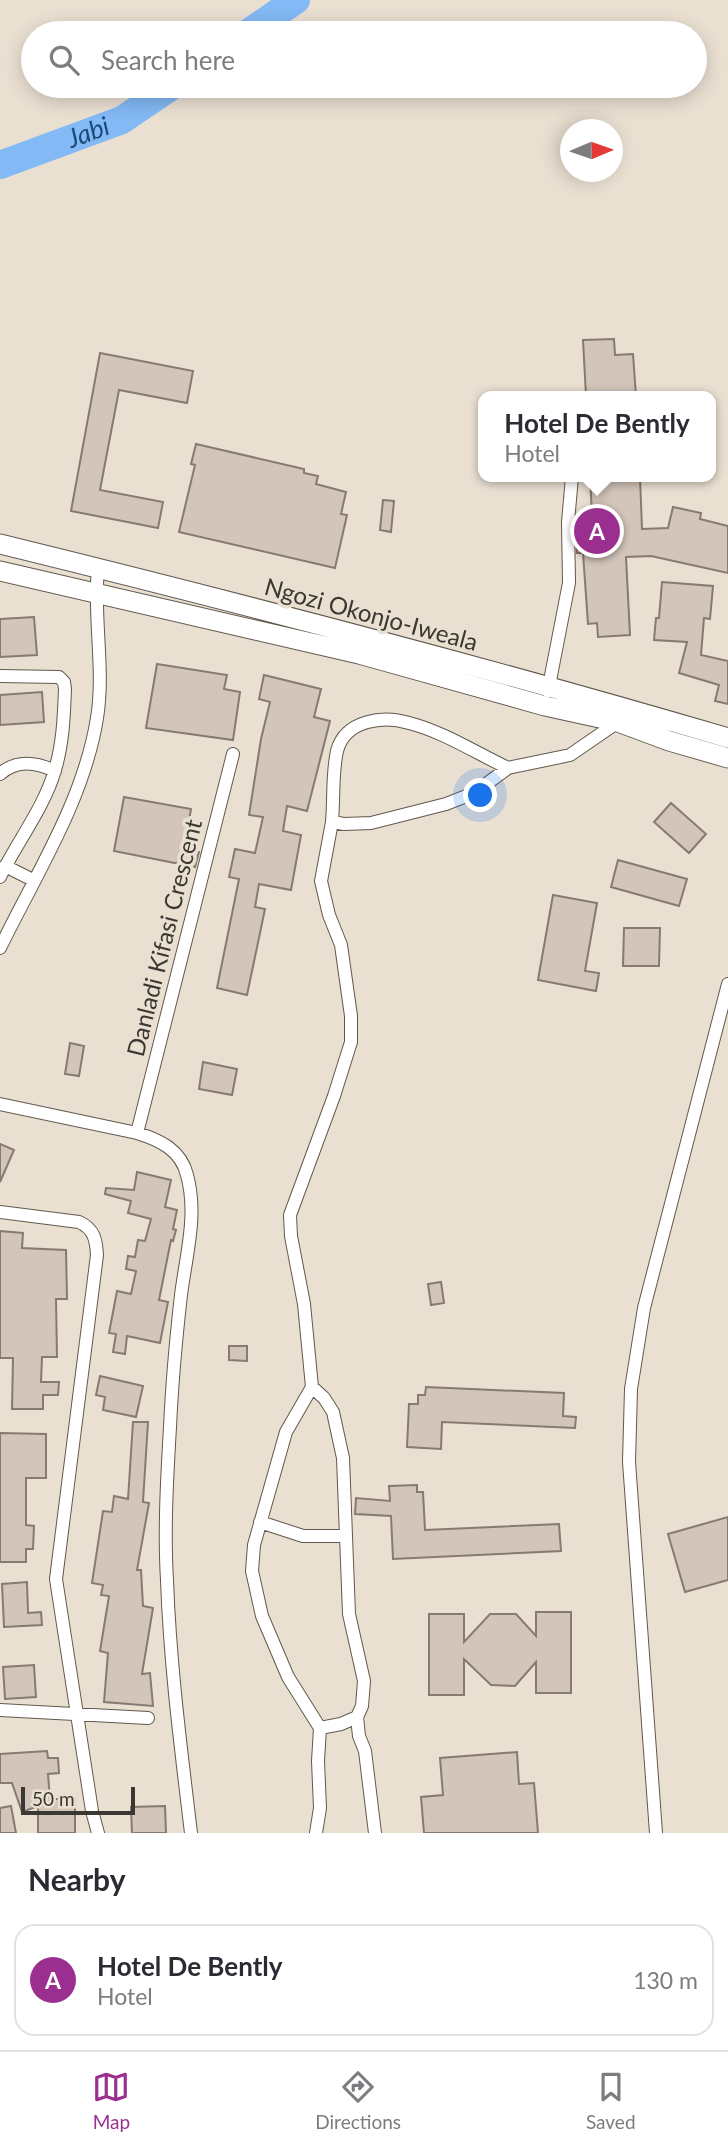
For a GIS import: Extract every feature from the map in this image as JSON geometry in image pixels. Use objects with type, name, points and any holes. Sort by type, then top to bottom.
[{"type":"street","points":[[547,696],[569,583],[568,522],[572,482]]},
{"type":"street","name":"Ngozi Okonjo-Iweala","points":[[0,544],[98,568],[547,696],[669,741],[728,758]]},
{"type":"street","points":[[0,948],[70,809],[87,764],[95,729],[100,674],[96,593],[98,568]]},
{"type":"street","name":"Ngozi Okonjo-Iweala","points":[[0,571],[728,738]]},
{"type":"street","points":[[0,676],[51,676],[59,677],[64,682],[63,733],[55,771],[3,872],[33,880]]},
{"type":"street","points":[[316,1833],[320,1808],[320,1728],[288,1677],[262,1616],[253,1571],[254,1545],[286,1432],[312,1387],[304,1304],[291,1236],[290,1215],[351,1042],[351,1016],[341,945],[329,915],[321,881],[332,822],[338,750],[347,732],[366,721],[407,722],[439,734],[508,768]]},
{"type":"street","points":[[332,822],[371,823],[446,804],[474,793],[508,768],[570,755],[618,722]]},
{"type":"street","name":"Danladi Kifasi Crescent","points":[[137,1133],[233,754]]},
{"type":"street","points":[[0,774],[10,766],[20,764],[41,765],[55,771]]},
{"type":"street","points":[[656,1833],[629,1462],[631,1389],[644,1308],[728,984]]},
{"type":"street","points":[[0,1104],[156,1139],[172,1149],[187,1172],[191,1198],[191,1235],[181,1293],[172,1386],[166,1579],[176,1708],[191,1833]]},
{"type":"street","points":[[0,1212],[79,1222],[89,1227],[96,1239],[97,1255],[56,1579],[92,1811],[98,1833]]},
{"type":"street","points":[[312,1387],[324,1398],[333,1412],[343,1458],[349,1614],[364,1681],[362,1706],[357,1717],[359,1736],[365,1751],[375,1833]]},
{"type":"street","points":[[260,1522],[303,1535],[346,1536]]},
{"type":"street","points":[[0,1710],[148,1718]]},
{"type":"street","points":[[320,1728],[357,1717]]},
{"type":"building","points":[[614,339],[615,355],[633,354],[636,391],[586,391],[583,340]]},
{"type":"building","points":[[100,353],[193,371],[187,403],[119,390],[100,490],[163,502],[158,528],[71,511]]},
{"type":"building","points":[[196,444],[304,469],[304,473],[318,476],[316,484],[346,492],[341,514],[347,515],[335,568],[179,532],[195,465],[191,464]]},
{"type":"building","points":[[590,482],[640,482],[642,529],[668,528],[673,507],[701,513],[700,519],[728,526],[728,573],[651,556],[626,557],[630,635],[598,637],[597,623],[588,624],[583,553],[577,553],[577,532],[593,531]]},
{"type":"building","points":[[383,500],[394,501],[391,532],[380,530]]},
{"type":"building","points":[[662,582],[713,586],[710,619],[704,618],[701,655],[728,661],[728,704],[715,701],[719,685],[679,673],[687,642],[654,640]]},
{"type":"building","points":[[34,617],[37,655],[0,657],[0,619]]},
{"type":"building","points":[[157,664],[227,675],[224,689],[240,692],[233,740],[146,728]]},
{"type":"building","points":[[264,675],[321,689],[314,717],[330,721],[307,811],[287,806],[283,831],[301,835],[291,890],[259,884],[255,907],[265,909],[247,995],[217,988],[239,879],[229,877],[235,849],[255,853],[263,817],[249,815],[270,702],[259,699]]},
{"type":"building","points":[[42,692],[44,722],[0,725],[0,695]]},
{"type":"building","points":[[124,797],[191,809],[184,849],[199,852],[195,867],[114,851]]},
{"type":"building","points":[[671,803],[706,834],[689,853],[654,822]]},
{"type":"building","points":[[618,860],[687,879],[679,906],[611,887]]},
{"type":"building","points":[[553,895],[597,903],[585,971],[599,973],[596,991],[538,980]]},
{"type":"building","points":[[624,928],[660,928],[659,966],[623,966]]},
{"type":"building","points":[[70,1043],[84,1046],[79,1076],[65,1074]]},
{"type":"building","points":[[203,1062],[237,1069],[232,1095],[199,1089]]},
{"type":"building","points":[[0,1144],[14,1150],[0,1182]]},
{"type":"building","points":[[137,1172],[171,1180],[165,1207],[177,1210],[173,1229],[176,1230],[173,1241],[171,1240],[159,1300],[168,1302],[160,1343],[127,1336],[125,1354],[113,1352],[116,1334],[109,1333],[117,1291],[131,1294],[136,1271],[126,1269],[128,1256],[135,1257],[138,1240],[145,1241],[151,1219],[128,1213],[131,1201],[105,1194],[106,1188],[134,1190]]},
{"type":"building","points":[[0,1231],[23,1233],[22,1248],[66,1250],[67,1299],[56,1299],[57,1357],[42,1357],[41,1382],[59,1382],[58,1395],[43,1395],[43,1409],[12,1409],[13,1358],[0,1358]]},
{"type":"building","points":[[441,1282],[444,1303],[431,1305],[428,1284]]},
{"type":"building","points":[[229,1346],[247,1346],[247,1361],[229,1360]]},
{"type":"building","points":[[100,1376],[143,1386],[136,1417],[103,1410],[105,1397],[96,1395]]},
{"type":"building","points":[[426,1387],[564,1393],[563,1416],[576,1417],[575,1428],[442,1422],[441,1449],[407,1447],[409,1404],[418,1404],[418,1395],[425,1395]]},
{"type":"building","points":[[133,1422],[148,1422],[143,1502],[149,1503],[137,1570],[141,1570],[143,1606],[153,1608],[142,1674],[150,1673],[153,1706],[104,1702],[108,1653],[100,1651],[109,1596],[101,1595],[103,1585],[92,1583],[103,1511],[112,1512],[114,1496],[128,1499]]},
{"type":"building","points":[[0,1433],[46,1434],[46,1478],[26,1478],[26,1525],[34,1526],[33,1549],[26,1549],[26,1562],[0,1562]]},
{"type":"building","points":[[417,1485],[417,1492],[423,1492],[425,1530],[559,1524],[561,1551],[393,1559],[391,1516],[355,1514],[356,1498],[390,1501],[389,1486]]},
{"type":"building","points":[[728,1517],[728,1580],[685,1592],[668,1534]]},
{"type":"building","points":[[27,1582],[28,1613],[41,1612],[42,1625],[4,1627],[2,1584]]},
{"type":"building","points":[[536,1612],[571,1612],[571,1693],[536,1693],[536,1662],[515,1686],[491,1685],[464,1659],[464,1695],[429,1695],[429,1614],[464,1614],[464,1642],[490,1614],[516,1614],[536,1636]]},
{"type":"building","points":[[34,1665],[36,1697],[5,1699],[3,1667]]},
{"type":"building","points":[[47,1751],[48,1758],[58,1758],[59,1773],[48,1774],[50,1799],[75,1799],[75,1833],[38,1833],[38,1806],[22,1812],[12,1783],[0,1783],[0,1754]]},
{"type":"building","points":[[517,1752],[519,1784],[534,1783],[538,1833],[424,1833],[421,1797],[443,1795],[440,1758]]},
{"type":"building","points":[[11,1806],[16,1833],[0,1833],[0,1808]]},
{"type":"building","points":[[165,1806],[166,1833],[132,1833],[131,1807]]},
{"type":"waterway","name":"Jabi","points":[[265,21],[296,0]]},
{"type":"waterway","name":"Jabi","points":[[0,165],[122,120],[154,98]]},
{"type":"place","name":"Hotel De Bently","points":[[597,531]]}]
